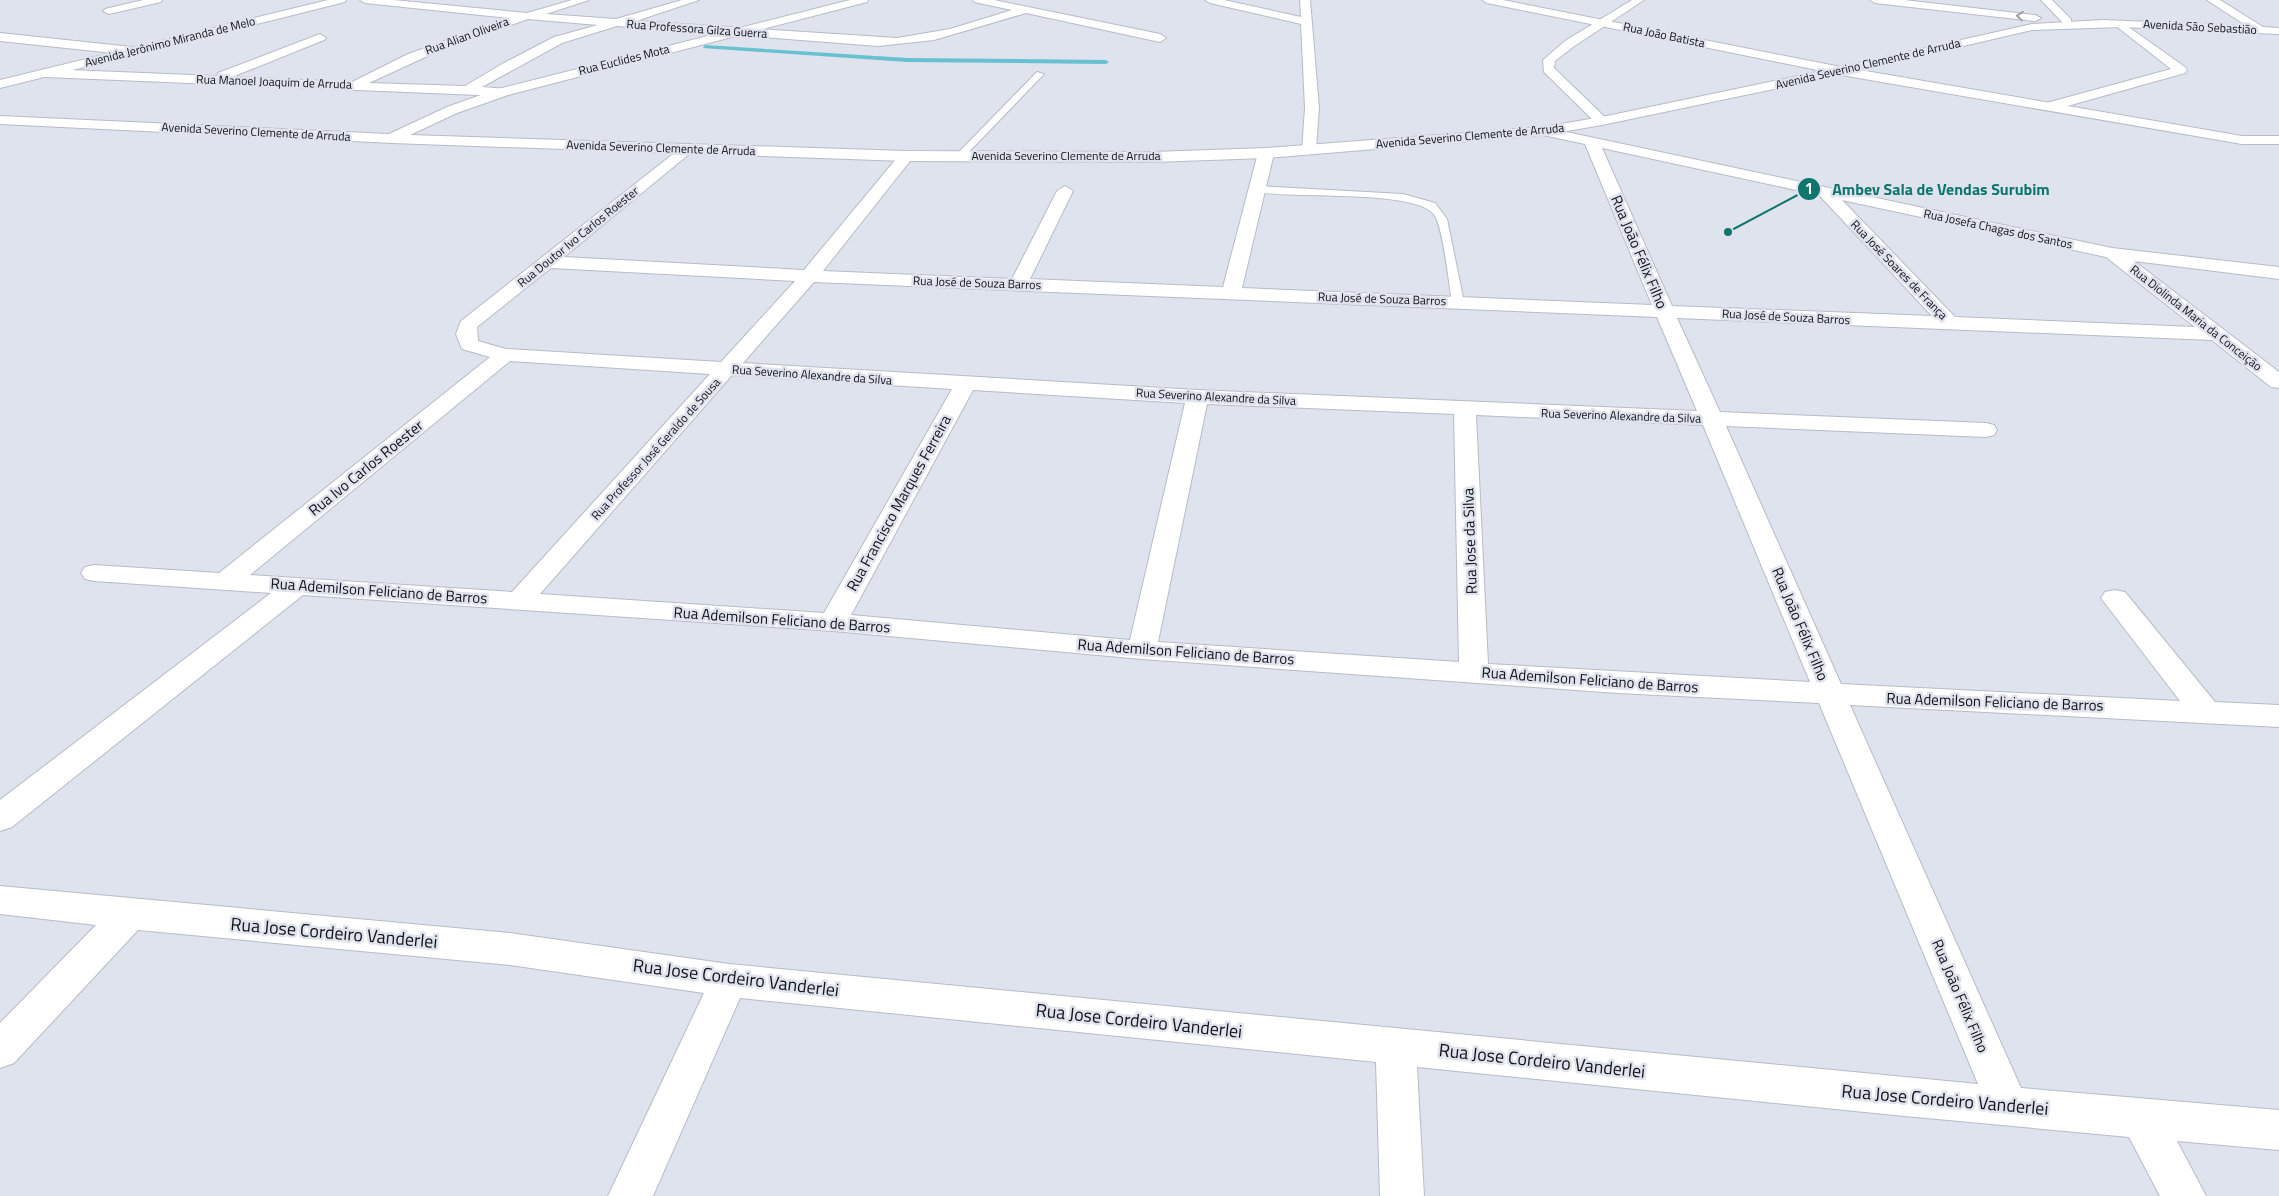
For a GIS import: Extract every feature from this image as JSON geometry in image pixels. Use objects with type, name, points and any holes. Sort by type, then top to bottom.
[{"type":"street","points":[[109,11],[157,0]]},
{"type":"street","name":"Avenida Jerônimo Miranda de Melo","points":[[0,84],[341,0]]},
{"type":"street","name":"Rua Professora Gilza Guerra","points":[[365,0],[525,16],[902,42],[934,38],[1025,10]]},
{"type":"street","name":"Rua Alian Oliveira","points":[[356,85],[428,50],[525,16],[584,0]]},
{"type":"street","points":[[470,88],[543,47],[577,32],[694,0]]},
{"type":"street","name":"Rua Euclides Mota","points":[[392,139],[452,110],[502,92],[862,0]]},
{"type":"street","points":[[978,0],[1160,38]]},
{"type":"street","points":[[1210,0],[1308,22]]},
{"type":"street","points":[[1305,0],[1308,22],[1312,108],[1309,150]]},
{"type":"street","name":"Rua João Batista","points":[[1488,0],[1841,71],[2242,140],[2279,140]]},
{"type":"street","points":[[1597,132],[1548,69],[1549,60],[1569,44],[1639,0]]},
{"type":"street","points":[[1875,0],[2067,21],[2120,24],[2181,70],[2048,107]]},
{"type":"street","points":[[2046,0],[2067,21]]},
{"type":"street","points":[[2212,0],[2260,30]]},
{"type":"street","name":"Avenida São Sebastião","points":[[2120,24],[2279,31]]},
{"type":"street","name":"Avenida Severino Clemente de Arruda","points":[[0,120],[392,139],[906,156],[1153,157],[1266,153],[1543,131],[1597,132],[1841,71],[2032,27],[2120,24]]},
{"type":"street","points":[[0,37],[132,51]]},
{"type":"street","points":[[212,80],[320,38]]},
{"type":"street","name":"Rua Manoel Joaquim de Arruda","points":[[45,73],[470,88],[502,92]]},
{"type":"street","name":"Rua Josefa Chagas dos Santos","points":[[1543,131],[1597,132],[1826,194],[2112,253],[2279,272]]},
{"type":"street","name":"Rua João Félix Filho","points":[[1597,132],[1665,312],[2008,1105]]},
{"type":"street","name":"Rua Doutor Ivo Carlos Roester","points":[[468,325],[687,150]]},
{"type":"street","points":[[1231,293],[1266,153]]},
{"type":"street","name":"Rua Professor José Geraldo de Sousa","points":[[519,601],[728,370],[809,276],[906,156]]},
{"type":"street","points":[[1018,285],[1065,191]]},
{"type":"street","name":"Rua José Soares de França","points":[[1826,194],[1950,324]]},
{"type":"street","name":"Rua Diolinda Maria da Conceição","points":[[2112,253],[2279,382]]},
{"type":"street","name":"Rua José de Souza Barros","points":[[547,262],[809,276],[2217,334]]},
{"type":"street","name":"Rua Severino Alexandre da Silva","points":[[468,325],[466,334],[469,345],[505,355],[1197,397],[1986,430]]},
{"type":"street","name":"Rua Ivo Carlos Roester","points":[[226,580],[505,355]]},
{"type":"street","name":"Rua Francisco Marques Ferreira","points":[[834,622],[965,384]]},
{"type":"street","points":[[1142,650],[1197,397]]},
{"type":"street","name":"Rua Jose da Silva","points":[[1465,409],[1474,673]]},
{"type":"street","name":"Rua Ademilson Feliciano de Barros","points":[[94,573],[226,580],[834,622],[1142,650],[1474,673],[1830,695],[2279,716]]},
{"type":"street","points":[[0,818],[300,586]]},
{"type":"street","points":[[2115,598],[2204,711]]},
{"type":"street","name":"Rua Jose Cordeiro Vanderlei","points":[[0,900],[130,914],[510,949],[729,980],[1396,1047],[2279,1130]]},
{"type":"street","points":[[0,1050],[130,914]]},
{"type":"street","points":[[630,1196],[729,980]]},
{"type":"street","points":[[1396,1047],[1402,1196]]},
{"type":"street","points":[[2141,1117],[2184,1196]]},
{"type":"lane","points":[[960,156],[1040,74]]},
{"type":"lane","points":[[1257,189],[1403,197],[1427,203],[1437,208],[1442,219],[1458,302]]},
{"type":"waterway","points":[[705,47],[907,60],[1106,62]]},
{"type":"place","name":"Ambev Sala de Vendas Surubim","points":[[1728,232]]}]
